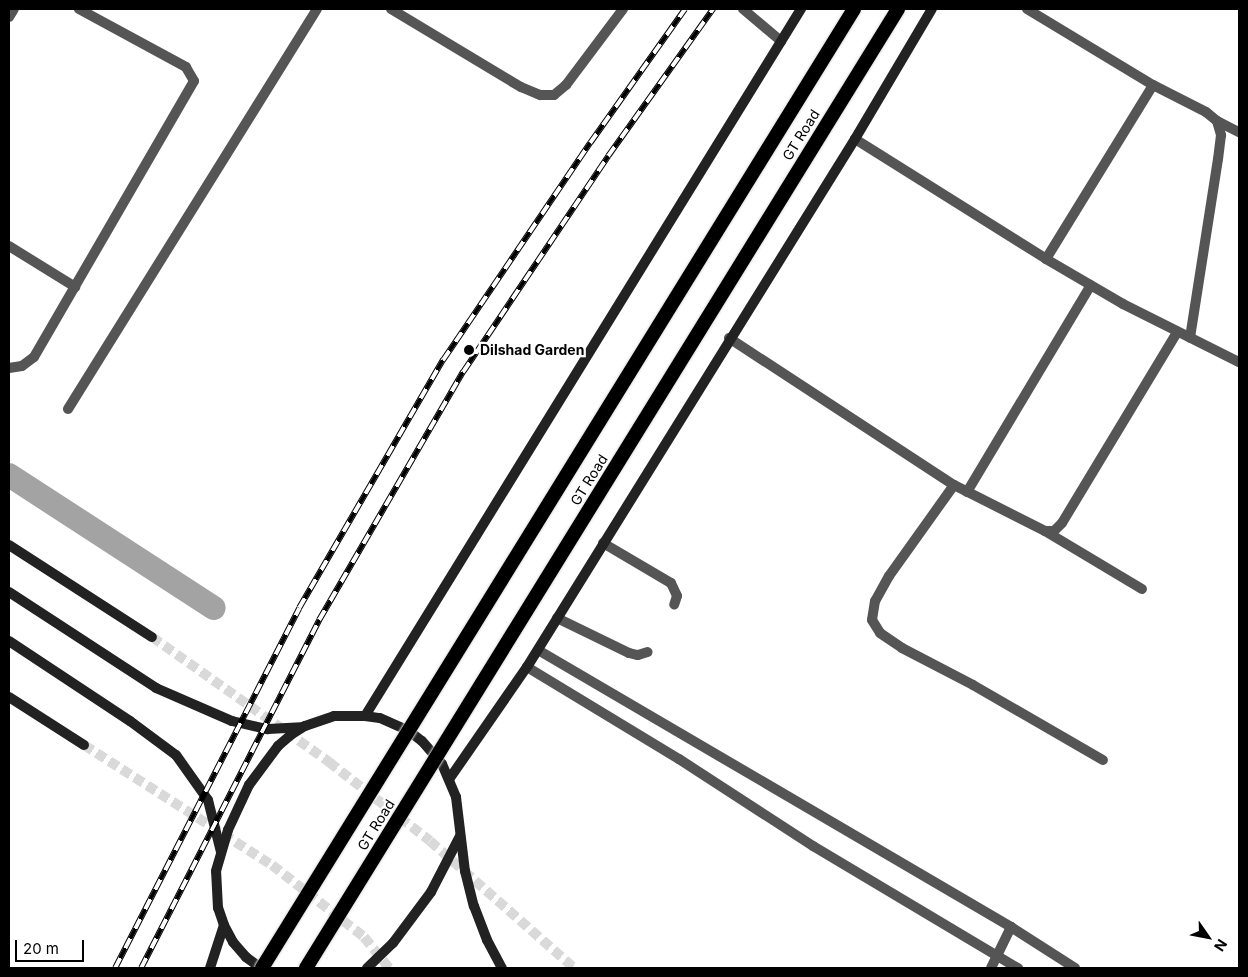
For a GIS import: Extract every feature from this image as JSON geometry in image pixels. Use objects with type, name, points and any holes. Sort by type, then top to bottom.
[{"type":"highway","name":"GT Road","points":[[262,968],[854,9]]},
{"type":"highway","name":"GT Road","points":[[306,968],[898,9]]},
{"type":"main road","points":[[365,716],[802,9]]},
{"type":"main road","points":[[450,778],[528,667],[729,338],[855,139],[932,9]]},
{"type":"main road","points":[[9,545],[152,637]]},
{"type":"main road","points":[[9,592],[156,688],[232,721],[268,729],[305,726],[334,716],[365,716],[396,724],[422,740],[438,758],[450,778],[456,797],[465,871],[474,906],[487,940],[502,968]]},
{"type":"main road","points":[[9,641],[130,721],[176,756],[208,800],[221,853]]},
{"type":"main road","points":[[9,696],[84,745]]},
{"type":"main road","points":[[262,968],[240,949],[224,926],[218,908],[215,889],[216,871],[238,807],[249,785],[278,746],[305,726]]},
{"type":"main road","points":[[367,968],[393,943],[431,892],[461,835]]},
{"type":"main road","points":[[210,968],[224,926]]},
{"type":"street","points":[[9,17],[14,9]]},
{"type":"street","points":[[9,368],[22,366],[34,357],[194,80],[186,67],[79,9]]},
{"type":"street","points":[[68,409],[317,9]]},
{"type":"street","points":[[391,9],[521,88],[540,96],[554,96],[566,85],[623,9]]},
{"type":"street","points":[[743,9],[781,41]]},
{"type":"street","points":[[1027,9],[1153,85],[1206,112],[1217,121],[1239,132]]},
{"type":"street","points":[[1046,260],[1153,85]]},
{"type":"street","points":[[1190,338],[1222,134],[1217,121]]},
{"type":"street","points":[[855,139],[1046,260],[1177,332],[1239,362]]},
{"type":"street","points":[[9,246],[75,287]]},
{"type":"street","points":[[967,492],[1091,285]]},
{"type":"street","points":[[1045,532],[1054,531],[1062,524],[1177,332]]},
{"type":"street","points":[[729,338],[954,485],[1045,532],[1142,589]]},
{"type":"street","points":[[954,485],[889,576],[875,601],[872,620],[880,633],[902,648],[973,685],[1103,760]]},
{"type":"street","points":[[603,543],[671,583],[677,596],[674,605]]},
{"type":"street","points":[[558,618],[629,653],[638,655],[648,652]]},
{"type":"street","points":[[538,650],[1011,927],[1075,968]]},
{"type":"street","points":[[528,667],[678,759],[813,846],[1018,968]]},
{"type":"street","points":[[991,968],[1011,927]]},
{"type":"waterway","points":[[9,475],[214,608]]},
{"type":"tunnel","points":[[152,637],[329,762],[430,841],[574,968]]},
{"type":"tunnel","points":[[84,745],[272,865],[364,937],[389,968]]},
{"type":"railway","points":[[115,968],[299,608],[443,360],[590,143],[685,9]]},
{"type":"railway","points":[[141,968],[319,620],[463,372],[608,156],[713,9]]},
{"type":"place","name":"Dilshad Garden","points":[[469,350]]}]
